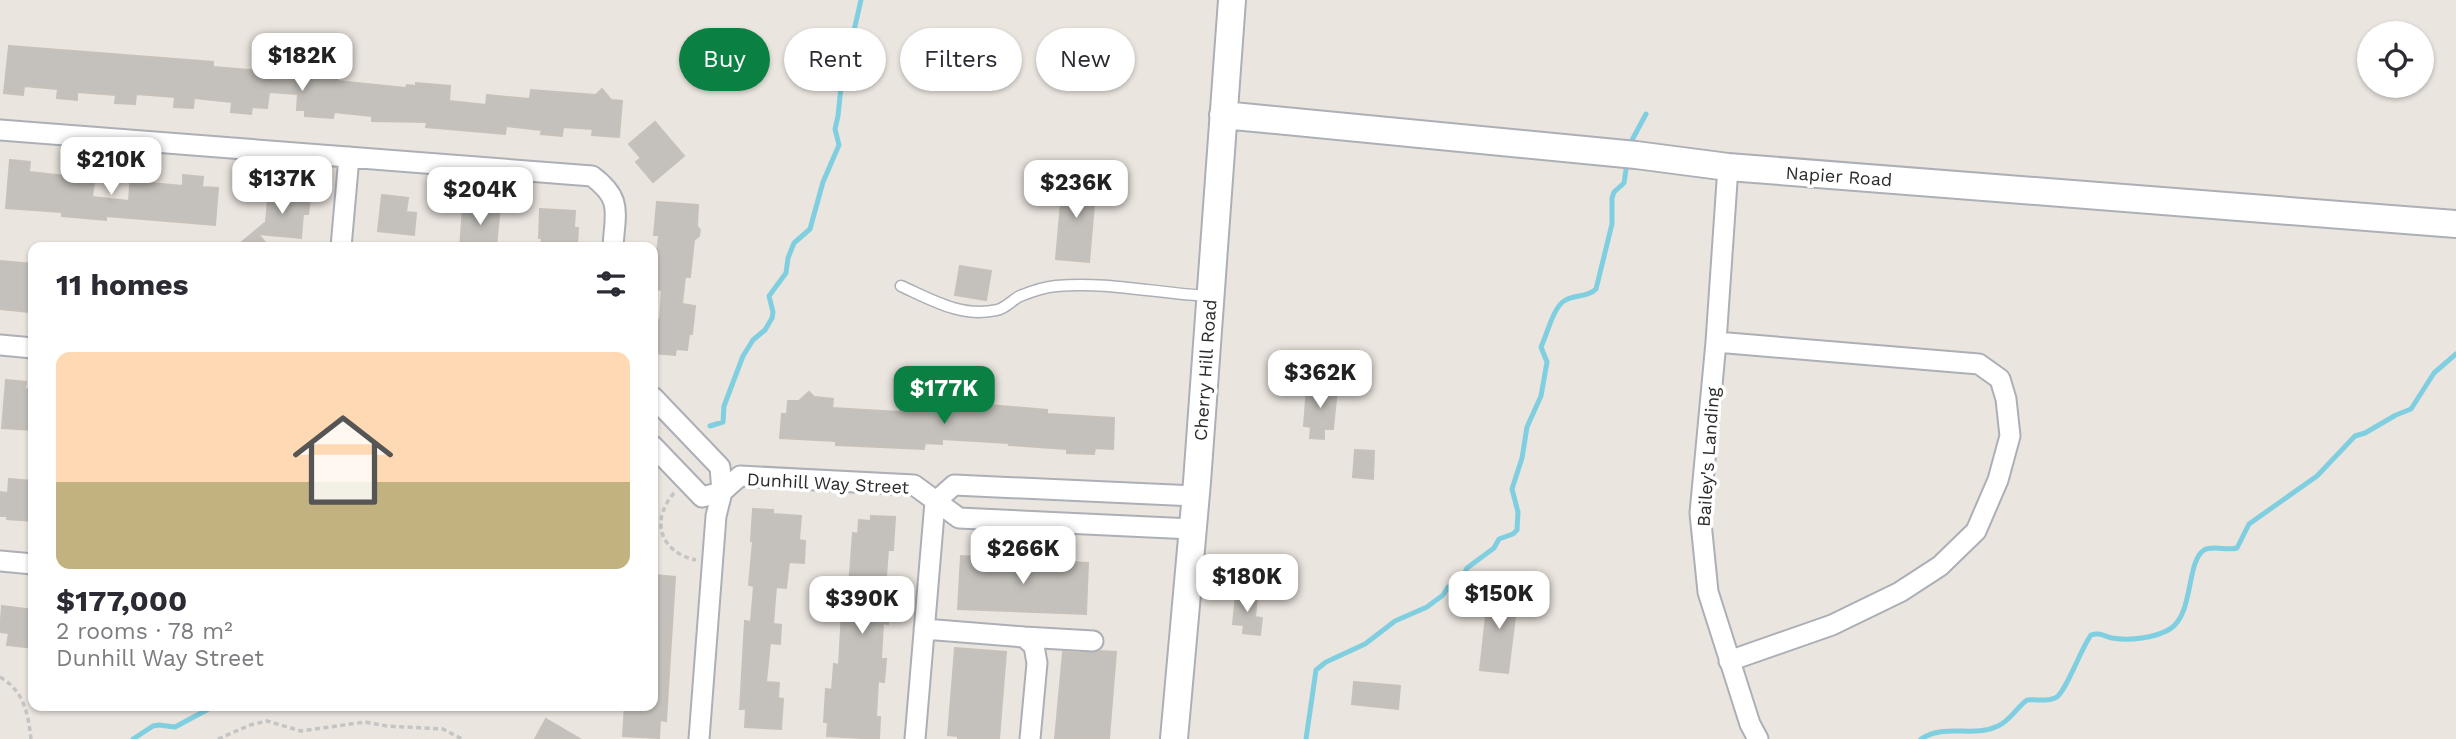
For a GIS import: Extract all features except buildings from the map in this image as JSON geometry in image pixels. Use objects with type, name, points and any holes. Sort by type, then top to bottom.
[{"type":"street","name":"Cherry Hill Road","points":[[1174,739],[1211,296],[1231,0]]},
{"type":"street","name":"Napier Road","points":[[1223,115],[1636,155],[1728,167],[2456,224]]},
{"type":"street","points":[[0,130],[592,176],[608,188],[616,205],[613,242]]},
{"type":"street","points":[[341,242],[349,157]]},
{"type":"street","name":"Bailey's Landing","points":[[1728,167],[1716,342],[1700,513],[1708,592],[1750,724],[1758,739]]},
{"type":"street","points":[[1716,342],[1979,364],[2000,379],[2006,399],[2010,436],[1998,480],[1976,531],[1940,566],[1900,592],[1832,625],[1729,661]]},
{"type":"street","points":[[0,345],[28,348]]},
{"type":"street","name":"Dunhill Way Street","points":[[658,402],[720,467],[722,492]]},
{"type":"street","name":"Dunhill Way Street","points":[[658,451],[702,497],[722,492],[740,476],[914,485],[959,518],[1192,529]]},
{"type":"street","name":"Dunhill Way Street","points":[[935,502],[954,485],[1195,496]]},
{"type":"street","points":[[1052,523],[1054,489]]},
{"type":"street","points":[[699,739],[716,516],[722,492]]},
{"type":"street","points":[[915,739],[935,502]]},
{"type":"street","points":[[0,561],[28,564]]},
{"type":"street","points":[[924,629],[1093,641]]},
{"type":"street","points":[[1024,637],[1034,646],[1037,663],[1030,739]]},
{"type":"lane","points":[[901,286],[962,312],[999,310],[1019,296],[1054,286],[1106,285],[1168,294],[1211,296]]},
{"type":"path","points":[[680,486],[668,500],[662,513],[662,533],[677,553],[704,561]]},
{"type":"path","points":[[0,677],[8,681],[23,699],[31,739]]},
{"type":"path","points":[[218,739],[250,724],[267,721],[301,731],[365,723],[443,729],[462,739]]},
{"type":"waterway","points":[[710,426],[723,422],[724,406],[743,356],[772,318],[769,296],[786,273],[794,243],[810,229],[823,182],[839,145],[835,129],[841,87],[847,71],[861,0]]},
{"type":"waterway","points":[[1631,142],[1646,114]]},
{"type":"waterway","points":[[1306,739],[1316,670],[1326,662],[1365,644],[1395,621],[1427,607],[1443,595],[1448,587],[1461,581],[1467,568],[1494,548],[1499,539],[1517,530],[1518,512],[1512,489],[1522,458],[1527,427],[1541,396],[1547,362],[1541,347],[1560,304],[1596,289],[1612,224],[1612,198],[1614,192],[1624,183],[1627,163]]},
{"type":"waterway","points":[[1921,739],[1940,732],[1979,731],[1998,726],[2027,700],[2055,698],[2063,689],[2091,635],[2134,639],[2150,637],[2170,629],[2178,622],[2183,612],[2194,565],[2204,550],[2237,548],[2249,524],[2317,476],[2355,436],[2411,409],[2434,373],[2456,354]]},
{"type":"waterway","points":[[133,739],[153,726],[175,727],[205,711]]}]
